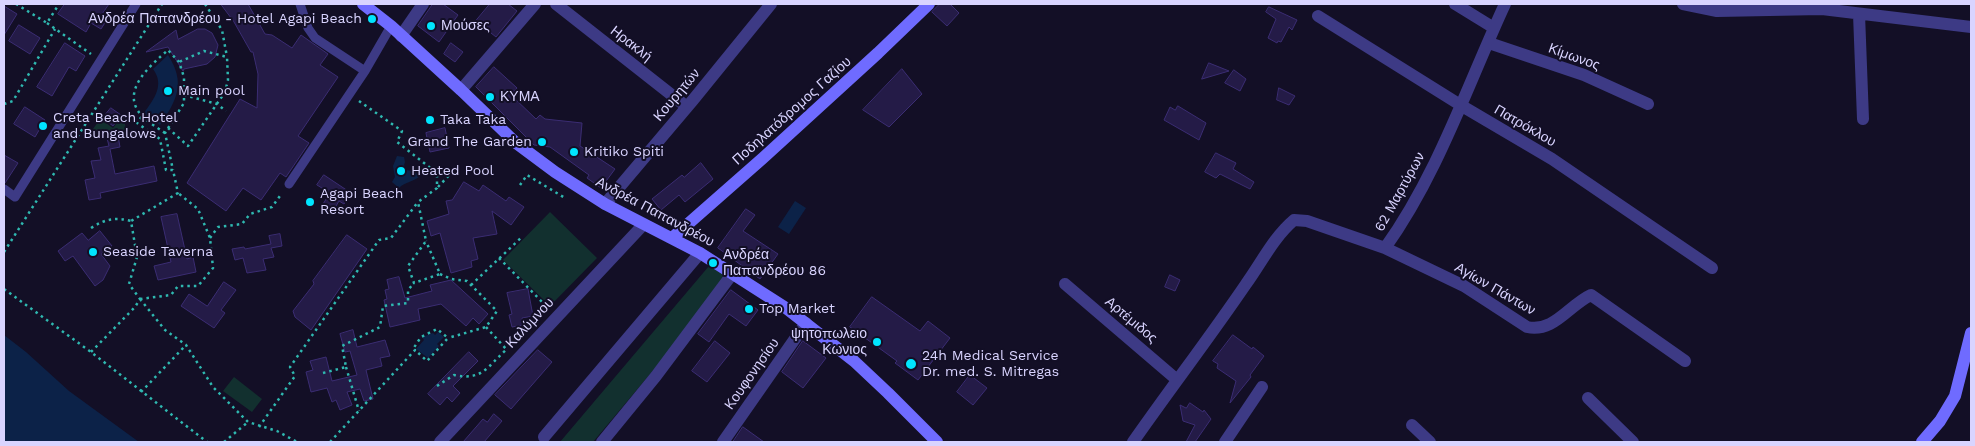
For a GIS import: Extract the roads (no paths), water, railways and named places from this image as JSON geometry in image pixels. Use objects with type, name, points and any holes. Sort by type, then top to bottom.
[{"type":"main road","name":"Ανδρέα Παπανδρέου","points":[[363,4],[391,26],[516,142],[555,172],[605,204],[700,253],[806,323],[875,380],[937,442]]},
{"type":"main road","name":"Ποδηλατόδρομος Γαζίου","points":[[672,238],[763,158],[929,4]]},
{"type":"main road","points":[[1922,442],[1940,421],[1955,396],[1971,336]]},
{"type":"street","points":[[401,36],[423,4]]},
{"type":"street","points":[[461,90],[535,4]]},
{"type":"street","name":"Ηρακλή","points":[[556,4],[687,107]]},
{"type":"street","name":"Κουρητών","points":[[605,204],[771,4]]},
{"type":"street","points":[[1455,4],[1494,28]]},
{"type":"street","name":"62 Μαρτύρων","points":[[1133,442],[1273,244],[1285,228],[1294,220],[1307,221],[1385,248],[1397,232],[1415,200],[1462,106],[1505,4]]},
{"type":"street","points":[[1683,4],[1717,11],[1802,8],[1971,27]]},
{"type":"street","points":[[1859,14],[1863,118]]},
{"type":"street","name":"Πατρόκλου","points":[[1318,16],[1462,106],[1552,159],[1712,268]]},
{"type":"street","name":"Κίμωνος","points":[[1489,43],[1584,75],[1648,104]]},
{"type":"street","name":"Καλύμνου","points":[[440,442],[644,225]]},
{"type":"street","name":"Αγίων Πάντων","points":[[1385,248],[1464,286],[1527,327],[1534,328],[1548,325],[1591,295],[1685,361]]},
{"type":"street","points":[[544,437],[700,253]]},
{"type":"street","points":[[602,442],[656,376],[733,273]]},
{"type":"street","name":"Αρτέμιδος","points":[[1066,284],[1176,379]]},
{"type":"street","name":"Κουφονησίου","points":[[723,442],[806,323]]},
{"type":"street","points":[[1225,442],[1262,387]]},
{"type":"street","points":[[1588,398],[1633,442]]},
{"type":"street","points":[[1412,426],[1430,442]]},
{"type":"lane","points":[[4,189],[15,197],[136,4]]},
{"type":"lane","points":[[300,4],[308,28],[315,38],[365,71]]},
{"type":"lane","points":[[289,184],[365,71],[391,26]]},
{"type":"water","name":"Main pool","points":[[168,55],[174,65],[178,83],[175,99],[160,125],[144,113],[157,92],[158,81],[153,69]]},
{"type":"water","name":"Heated Pool","points":[[397,156],[404,157],[406,170],[413,171],[420,176],[399,188],[392,182],[395,177],[393,166]]},
{"type":"water","points":[[795,201],[806,208],[789,234],[778,227]]},
{"type":"water","points":[[438,332],[444,337],[428,358],[416,349],[424,340],[422,337],[433,333],[435,335]]},
{"type":"water","points":[[4,335],[69,391],[139,442],[4,442]]},
{"type":"place","name":"Ανδρέα Παπανδρέου - Hotel Agapi Beach","points":[[372,19]]},
{"type":"place","name":"Μούσες","points":[[431,26]]},
{"type":"place","name":"Main pool","points":[[168,91]]},
{"type":"place","name":"ΚΥΜΑ","points":[[490,97]]},
{"type":"place","name":"Taka Taka","points":[[430,120]]},
{"type":"place","name":"Creta Beach Hotel and Bungalows","points":[[43,126]]},
{"type":"place","name":"Grand The Garden","points":[[542,142]]},
{"type":"place","name":"Kritiko Spiti","points":[[574,152]]},
{"type":"place","name":"Heated Pool","points":[[401,171]]},
{"type":"place","name":"Agapi Beach Resort","points":[[310,202]]},
{"type":"place","name":"Seaside Taverna","points":[[93,252]]},
{"type":"place","name":"Ανδρέα Παπανδρέου 86","points":[[713,263]]},
{"type":"place","name":"Top Market","points":[[749,309]]},
{"type":"place","name":"ψητοπωλειο Κωνιος","points":[[877,342]]},
{"type":"place","name":"24h Medical Service Dr. med. S. Mitregas","points":[[911,364]]}]
